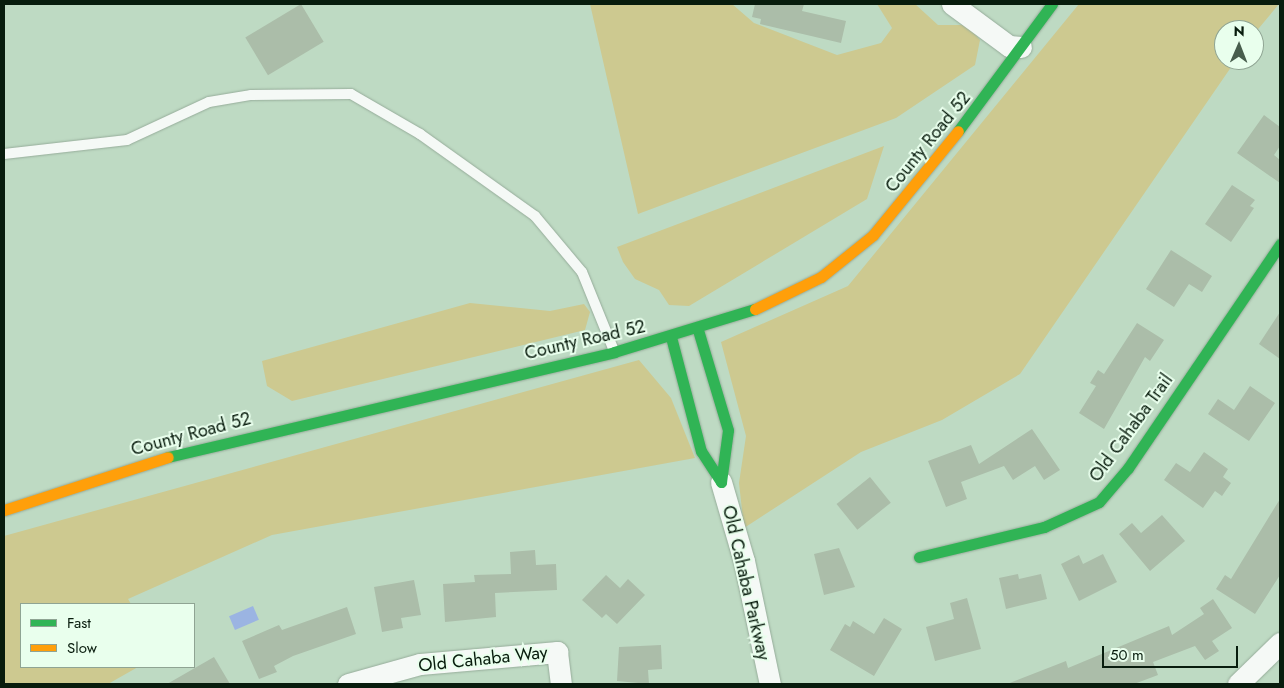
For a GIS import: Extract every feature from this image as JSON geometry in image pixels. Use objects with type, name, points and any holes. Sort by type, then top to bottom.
[{"type":"main road","name":"County Road 52","points":[[4,510],[243,437],[614,352],[698,330],[773,303],[843,261],[920,183],[1052,4]]},
{"type":"main road","name":"Old Cahaba Trail","points":[[919,557],[1044,527],[1099,502],[1128,468],[1280,244]]},
{"type":"main road","name":"Old Cahaba Parkway","points":[[698,330],[728,430],[721,482]]},
{"type":"main road","name":"Old Cahaba Parkway","points":[[671,337],[701,452],[721,482]]},
{"type":"street","points":[[952,4],[1009,46],[1021,47]]},
{"type":"street","name":"Old Cahaba Parkway","points":[[721,482],[744,561],[770,684]]},
{"type":"street","points":[[1238,684],[1280,643]]},
{"type":"street","name":"Old Cahaba Way","points":[[348,684],[420,664],[557,652],[561,684]]},
{"type":"lane","points":[[4,154],[127,140],[209,102],[251,94],[351,94],[420,134],[535,216],[582,272],[614,352]]},
{"type":"shaded area","points":[[590,4],[732,4],[754,23],[837,55],[881,43],[892,28],[877,4],[915,4],[938,25],[967,25],[980,40],[975,65],[896,118],[638,214]]},
{"type":"shaded area","points":[[1079,4],[1279,4],[1264,22],[1264,20],[1214,20],[1214,70],[1229,70],[1020,374],[942,420],[861,452],[744,528],[739,483],[746,436],[721,342],[848,286]]},
{"type":"shaded area","points":[[884,146],[867,199],[689,306],[669,305],[659,290],[635,279],[623,262],[617,247]]},
{"type":"shaded area","points":[[470,303],[550,311],[584,304],[590,312],[585,330],[292,401],[267,386],[262,361]]},
{"type":"shaded area","points":[[639,360],[671,398],[695,458],[272,535],[128,599],[130,603],[20,603],[20,668],[136,668],[108,684],[4,684],[4,536]]},
{"type":"water","points":[[253,606],[259,620],[235,630],[229,616]]},
{"type":"building","points":[[301,4],[324,42],[268,75],[245,37]]},
{"type":"building","points":[[755,4],[804,4],[802,11],[846,21],[841,43],[760,24],[761,19],[752,17]]},
{"type":"building","points":[[1264,115],[1280,127],[1280,146],[1274,155],[1280,160],[1280,183],[1237,153]]},
{"type":"building","points":[[1232,185],[1255,200],[1250,206],[1254,208],[1231,242],[1205,224]]},
{"type":"building","points":[[1171,250],[1212,276],[1202,292],[1189,284],[1174,307],[1146,289]]},
{"type":"building","points":[[1280,312],[1280,359],[1259,344]]},
{"type":"building","points":[[1137,323],[1164,340],[1150,361],[1145,357],[1104,429],[1079,413],[1096,386],[1090,383],[1098,370],[1104,374]]},
{"type":"building","points":[[1250,386],[1275,403],[1249,441],[1208,414],[1218,399],[1234,410]]},
{"type":"building","points":[[1032,429],[1060,470],[1044,480],[1035,466],[1013,480],[1004,466],[961,482],[967,499],[946,507],[928,461],[971,445],[979,464]]},
{"type":"building","points":[[1204,452],[1228,469],[1223,477],[1231,483],[1222,496],[1215,491],[1203,508],[1164,480],[1176,463],[1190,472]]},
{"type":"building","points":[[870,477],[891,503],[857,530],[837,504]]},
{"type":"building","points":[[1280,499],[1280,575],[1255,614],[1216,589],[1225,575],[1231,579]]},
{"type":"building","points":[[1162,515],[1185,541],[1150,571],[1119,534],[1132,523],[1141,533]]},
{"type":"building","points":[[839,548],[855,587],[824,595],[814,554]]},
{"type":"building","points":[[535,550],[536,565],[556,564],[557,590],[495,593],[496,617],[445,622],[443,584],[475,582],[474,575],[511,574],[510,552]]},
{"type":"building","points":[[1103,554],[1117,582],[1079,601],[1061,564],[1079,555],[1083,564]]},
{"type":"building","points":[[1018,574],[1019,579],[1041,574],[1047,599],[1006,609],[999,578]]},
{"type":"building","points":[[606,575],[620,588],[628,579],[645,595],[617,624],[606,614],[602,618],[582,600]]},
{"type":"building","points":[[414,580],[421,615],[401,618],[403,628],[382,632],[374,587]]},
{"type":"building","points":[[967,598],[981,649],[935,661],[926,627],[954,619],[950,603]]},
{"type":"building","points":[[1213,599],[1232,628],[1212,641],[1219,651],[1205,660],[1195,646],[1153,662],[1158,675],[1134,684],[1007,684],[1066,661],[1068,668],[1169,626],[1172,635],[1204,614],[1200,608]]},
{"type":"building","points":[[347,607],[356,634],[293,656],[274,666],[277,672],[259,679],[242,641],[279,625],[282,630]]},
{"type":"building","points":[[884,618],[902,629],[874,676],[830,650],[845,624],[850,627],[853,621],[874,634]]},
{"type":"building","points":[[661,645],[662,669],[648,670],[649,684],[617,681],[619,647]]},
{"type":"building","points":[[214,657],[230,684],[167,684]]},
{"type":"traffic: fast","points":[[958,131],[1052,4]]},
{"type":"traffic: fast","points":[[919,557],[1044,527],[1099,502],[1128,468],[1280,244]]},
{"type":"traffic: fast","points":[[168,457],[614,352],[755,309]]},
{"type":"traffic: fast","points":[[671,337],[701,451],[721,482],[728,430],[698,330]]},
{"type":"traffic: slow","points":[[755,309],[821,277],[873,235],[958,131]]},
{"type":"traffic: slow","points":[[4,510],[168,457]]}]
